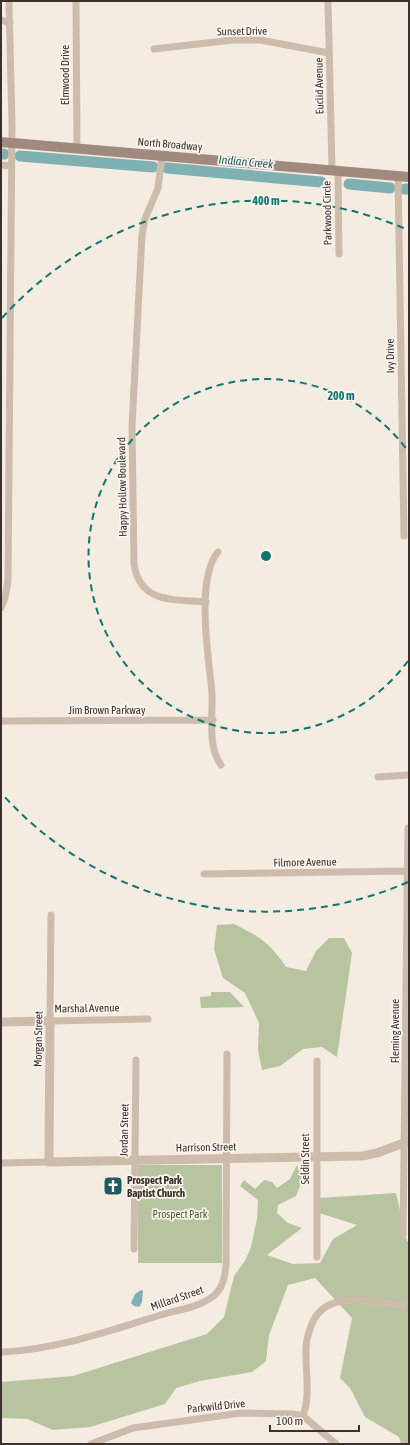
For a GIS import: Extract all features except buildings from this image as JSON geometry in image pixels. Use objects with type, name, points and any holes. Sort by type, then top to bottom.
[{"type":"main road","name":"North Broadway","points":[[1,142],[409,177]]},
{"type":"street","points":[[1,608],[5,598],[8,581],[12,143],[9,1]]},
{"type":"street","name":"Elmwood Drive","points":[[76,1],[77,148]]},
{"type":"street","name":"Euclid Avenue","points":[[328,1],[335,170]]},
{"type":"street","points":[[1,20],[10,23]]},
{"type":"street","name":"Sunset Drive","points":[[154,49],[234,40],[260,40],[329,54]]},
{"type":"street","name":"Happy Hollow Boulevard","points":[[162,156],[158,188],[145,218],[142,235],[132,426],[134,564],[137,579],[151,594],[164,598],[206,602]]},
{"type":"street","points":[[1,165],[11,166]]},
{"type":"street","name":"Parkwood Circle","points":[[335,170],[339,254]]},
{"type":"street","name":"Ivy Drive","points":[[398,176],[404,536]]},
{"type":"street","points":[[218,552],[210,565],[205,628],[213,720],[213,745],[217,759],[221,766]]},
{"type":"street","name":"Jim Brown Parkway","points":[[1,721],[213,720]]},
{"type":"street","points":[[378,777],[409,775]]},
{"type":"street","name":"Fleming Avenue","points":[[403,1235],[407,1142],[408,828]]},
{"type":"street","name":"Filmore Avenue","points":[[204,874],[407,871]]},
{"type":"street","name":"Morgan Street","points":[[49,1162],[51,916]]},
{"type":"street","name":"Marshal Avenue","points":[[1,1022],[148,1019]]},
{"type":"street","name":"Millard Street","points":[[1,1352],[54,1345],[126,1326],[198,1304],[212,1298],[222,1285],[226,1265],[227,1054]]},
{"type":"street","name":"Jordan Street","points":[[134,1249],[136,1060]]},
{"type":"street","name":"Seldin Street","points":[[317,1061],[317,1257]]},
{"type":"street","name":"Harrison Street","points":[[1,1163],[365,1156],[407,1142]]},
{"type":"street","points":[[336,1444],[303,1416],[308,1392],[306,1343],[311,1324],[317,1314],[330,1304],[345,1300],[368,1301],[402,1306]]},
{"type":"street","name":"Parkwild Drive","points":[[91,1444],[133,1428],[225,1414],[286,1414],[303,1416]]},
{"type":"green space","points":[[234,924],[263,941],[286,967],[306,971],[316,951],[329,938],[344,938],[352,953],[337,1057],[322,1047],[303,1049],[280,1066],[262,1070],[258,1050],[259,1023],[245,993],[223,978],[214,949],[217,925]]},
{"type":"green space","points":[[211,992],[230,992],[244,1007],[201,1008],[200,997],[211,996]]},
{"type":"green space","name":"Prospect Park","points":[[138,1165],[222,1165],[222,1263],[138,1263]]},
{"type":"green space","points":[[297,1165],[303,1178],[296,1196],[278,1205],[277,1213],[288,1223],[302,1228],[267,1255],[293,1264],[320,1263],[333,1239],[357,1225],[319,1213],[319,1198],[396,1193],[407,1242],[409,1240],[409,1444],[401,1444],[399,1437],[365,1417],[350,1388],[340,1378],[352,1318],[315,1278],[288,1285],[269,1335],[266,1361],[252,1372],[200,1381],[176,1388],[165,1404],[90,1427],[53,1430],[27,1419],[1,1418],[1,1382],[73,1376],[207,1334],[224,1317],[234,1276],[245,1261],[251,1247],[257,1219],[258,1200],[240,1186],[244,1180],[255,1189],[264,1180],[272,1182],[277,1188],[290,1179]]},
{"type":"water","points":[[141,1290],[143,1291],[142,1302],[139,1307],[134,1306],[131,1303],[135,1294]]},
{"type":"waterway","name":"Indian Creek","points":[[20,156],[153,167]]},
{"type":"waterway","name":"Indian Creek","points":[[167,168],[321,182]]},
{"type":"waterway","name":"Indian Creek","points":[[349,184],[390,188]]},
{"type":"place","name":"Prospect Park Baptist Church","points":[[113,1186]]}]
